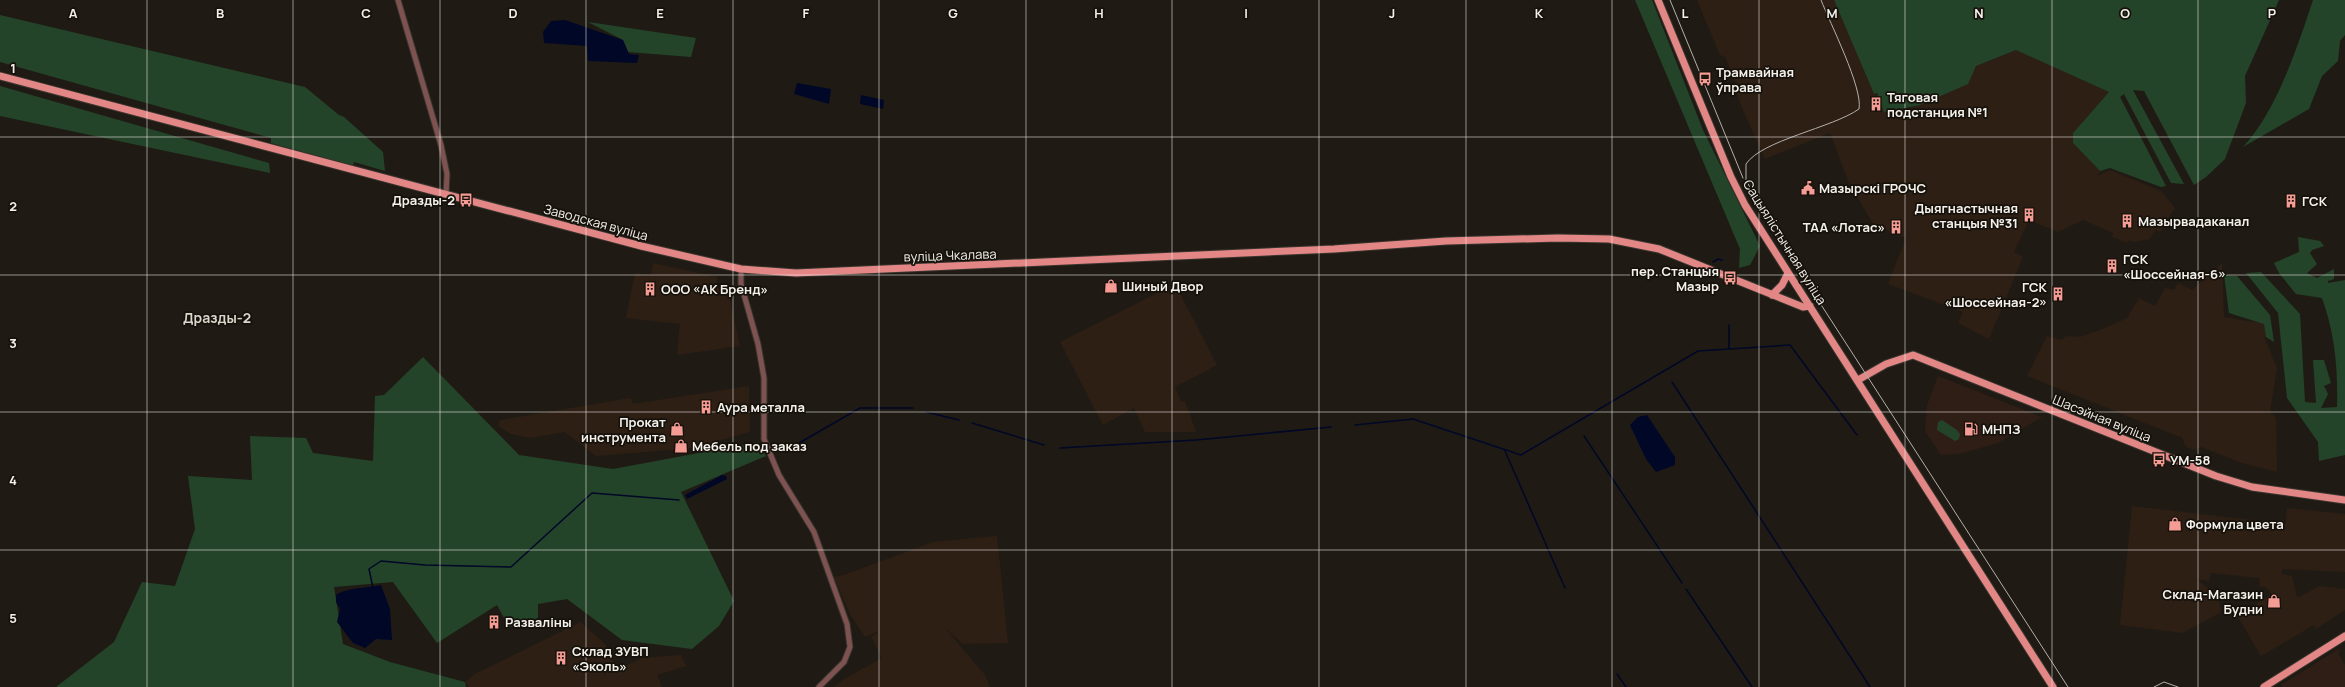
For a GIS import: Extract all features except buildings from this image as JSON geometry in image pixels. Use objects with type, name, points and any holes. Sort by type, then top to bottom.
[{"type":"main road","name":"Сацыялістычная вуліца","points":[[1658,0],[1731,177],[1745,205],[2053,687]]},
{"type":"main road","name":"Заводская вуліца","points":[[0,76],[641,246],[741,269]]},
{"type":"main road","name":"вуліца Чкалава","points":[[741,269],[796,273],[990,266],[1161,256],[1334,249],[1446,241],[1558,238],[1609,239],[1658,249],[1803,307],[1810,306]]},
{"type":"main road","points":[[1772,295],[1782,285],[1788,273]]},
{"type":"main road","name":"Шасэйная вуліца","points":[[1858,380],[1886,364],[1913,355],[2216,476],[2252,487],[2345,500]]},
{"type":"main road","points":[[2264,687],[2345,636]]},
{"type":"street","points":[[398,0],[441,145],[447,174],[446,194]]},
{"type":"street","points":[[741,269],[741,284],[758,344],[764,378],[764,439],[771,459],[814,532],[846,624],[850,647],[844,662],[819,687]]},
{"type":"shaded area","points":[[1697,0],[1834,0],[1874,94],[1920,105],[1967,84],[1976,66],[2016,50],[2109,92],[2073,133],[2073,143],[2100,171],[2098,176],[2110,170],[2161,191],[2175,208],[2160,232],[2155,230],[2150,239],[2133,242],[2129,240],[2127,243],[2112,237],[2113,233],[2083,220],[2058,232],[2029,220],[2014,252],[2023,257],[1989,339],[1958,323],[1963,312],[1888,284],[1906,238],[1886,230],[1876,229],[1848,181],[1830,133],[1765,159],[1742,108],[1737,94],[1738,88],[1725,57],[1720,55]]},
{"type":"shaded area","points":[[653,263],[717,277],[716,288],[728,291],[740,346],[677,355],[680,324],[626,318],[635,273],[651,275]]},
{"type":"shaded area","points":[[2222,263],[2224,317],[2253,322],[2265,320],[2268,324],[2265,339],[2277,368],[2270,412],[2276,418],[2277,472],[2242,463],[2201,447],[2195,450],[2186,447],[2181,436],[2180,437],[2027,376],[2047,336],[2062,340],[2066,336],[2080,337],[2105,328],[2127,318],[2139,298],[2155,306],[2165,288],[2174,290],[2178,283],[2192,290]]},
{"type":"shaded area","points":[[1175,284],[1217,365],[1175,387],[1181,402],[1185,401],[1196,432],[1145,432],[1134,408],[1103,425],[1060,342]]},
{"type":"shaded area","points":[[1938,376],[2042,417],[1998,443],[1959,454],[1941,455],[1925,431],[1927,405]]},
{"type":"shaded area","points":[[749,386],[750,432],[692,448],[596,456],[565,432],[530,438],[511,434],[498,426],[500,420],[630,398],[633,404]]},
{"type":"shaded area","points":[[2132,506],[2286,524],[2287,508],[2345,514],[2345,572],[2282,569],[2282,574],[2292,576],[2297,598],[2320,586],[2345,589],[2345,610],[2316,629],[2314,625],[2261,656],[2235,612],[2247,610],[2272,594],[2265,587],[2259,586],[2260,578],[2211,573],[2209,581],[2196,579],[2218,596],[2221,612],[2214,616],[2183,633],[2120,625]]},
{"type":"shaded area","points":[[997,536],[1008,643],[963,644],[944,627],[985,675],[990,687],[834,687],[844,679],[882,658],[871,637],[879,631],[865,637],[850,614],[834,577],[844,575],[933,542]]},
{"type":"shaded area","points":[[581,622],[606,645],[616,670],[642,658],[681,655],[686,666],[657,675],[662,687],[469,687],[465,682],[475,674]]},
{"type":"shaded area","points":[[2340,648],[2339,655],[2345,665],[2345,687],[2283,687],[2281,685]]},
{"type":"green space","points":[[1635,0],[1652,0],[1703,130],[1760,246],[1750,265],[1739,268],[1740,249]]},
{"type":"green space","points":[[1834,0],[2279,0],[2245,76],[2246,103],[2225,159],[2206,177],[2194,185],[2144,91],[2133,90],[2184,184],[2171,183],[2124,94],[2120,97],[2166,186],[2161,187],[2110,168],[2100,171],[2073,143],[2073,133],[2109,92],[2016,50],[1976,66],[1968,84],[1920,105],[1884,112],[1877,93],[1874,94]]},
{"type":"green space","points":[[2313,0],[2345,0],[2345,35],[2340,41],[2338,61],[2322,76],[2309,109],[2243,147],[2255,132],[2276,97],[2293,58]]},
{"type":"green space","points":[[0,15],[305,87],[339,115],[344,117],[383,152],[385,171],[354,162],[353,166],[271,143],[271,138],[0,62]]},
{"type":"green space","points":[[588,22],[696,38],[691,57],[628,52],[623,40]]},
{"type":"green space","points":[[0,86],[269,163],[270,173],[0,116]]},
{"type":"green space","points":[[2298,237],[2320,241],[2324,246],[2312,250],[2310,253],[2317,264],[2307,273],[2317,278],[2334,269],[2334,279],[2328,281],[2328,283],[2345,280],[2345,455],[2319,461],[2318,442],[2287,398],[2278,313],[2246,273],[2261,272],[2300,314],[2305,402],[2316,403],[2313,360],[2324,360],[2331,383],[2324,386],[2328,394],[2321,408],[2337,407],[2335,352],[2330,325],[2322,298],[2296,294],[2279,273],[2274,263],[2299,252]]},
{"type":"green space","points":[[2224,275],[2237,276],[2270,315],[2274,342],[2266,337],[2264,324],[2229,313]]},
{"type":"green space","points":[[423,357],[519,455],[613,469],[758,442],[766,456],[681,492],[734,601],[719,626],[692,649],[622,640],[567,599],[538,604],[538,618],[509,627],[497,605],[437,643],[393,582],[334,587],[343,644],[390,662],[465,682],[466,687],[56,687],[114,642],[142,582],[175,586],[195,529],[188,476],[252,480],[250,436],[306,438],[313,453],[373,461],[375,396],[384,395]]},
{"type":"green space","points":[[1942,420],[1957,430],[1960,434],[1959,439],[1955,441],[1937,430],[1938,422]]},
{"type":"water","points":[[565,20],[623,40],[629,54],[639,55],[637,63],[588,61],[587,46],[544,43],[543,32],[551,21]]},
{"type":"water","points":[[797,83],[831,89],[829,104],[794,94]]},
{"type":"water","points":[[861,95],[884,100],[883,109],[860,104]]},
{"type":"water","points":[[1647,415],[1675,457],[1675,465],[1656,472],[1646,459],[1630,425],[1638,417]]},
{"type":"water","points":[[722,475],[726,476],[727,479],[687,499],[685,495]]},
{"type":"water","points":[[381,585],[390,609],[392,640],[376,639],[365,648],[353,643],[337,622],[340,609],[336,602],[336,595],[345,591]]},
{"type":"waterway","points":[[1713,262],[1718,259],[1722,260]]},
{"type":"waterway","points":[[1729,325],[1729,349]]},
{"type":"waterway","points":[[1355,425],[1413,419],[1521,455],[1698,351],[1790,345],[1857,435]]},
{"type":"waterway","points":[[1672,382],[1870,687]]},
{"type":"waterway","points":[[775,450],[787,450],[860,408],[913,408]]},
{"type":"waterway","points":[[926,412],[959,420]]},
{"type":"waterway","points":[[972,423],[1044,445]]},
{"type":"waterway","points":[[1060,448],[1196,440],[1331,427]]},
{"type":"waterway","points":[[1584,436],[1682,583]]},
{"type":"waterway","points":[[1505,451],[1565,588]]},
{"type":"waterway","points":[[373,588],[369,569],[381,561],[425,565],[511,567],[592,493],[679,500]]},
{"type":"waterway","points":[[1686,589],[1752,687]]},
{"type":"waterway","points":[[1617,674],[1626,687]]},
{"type":"tram line","points":[[1670,0],[1743,178]]},
{"type":"tram line","points":[[1821,0],[1851,71],[1859,99],[1859,109],[1847,116],[1782,141],[1754,156],[1746,164],[1746,180],[1776,235],[2068,687]]},
{"type":"tram line","points":[[2154,687],[2164,682],[2178,687]]},
{"type":"place","name":"Трамвайная ўправа","points":[[1705,79]]},
{"type":"place","name":"Тяговая подстанция №1","points":[[1876,104]]},
{"type":"place","name":"Мазырскі ГРОЧС","points":[[1808,188]]},
{"type":"place","name":"Дразды-2","points":[[466,200]]},
{"type":"place","name":"ГСК","points":[[2291,201]]},
{"type":"place","name":"Дыягнастычная станцыя №31","points":[[2029,215]]},
{"type":"place","name":"Мазырвадаканал","points":[[2127,221]]},
{"type":"place","name":"ТАА «Лотас»","points":[[1896,227]]},
{"type":"place","name":"ГСК «Шоссейная-6»","points":[[2112,266]]},
{"type":"place","name":"пер. Станцыя Мазыр","points":[[1730,278]]},
{"type":"place","name":"Шиный Двор","points":[[1111,286]]},
{"type":"place","name":"ООО «АК Бренд»","points":[[650,289]]},
{"type":"place","name":"ГСК «Шоссейная-2»","points":[[2058,294]]},
{"type":"place","name":"Аура металла","points":[[706,407]]},
{"type":"place","name":"Прокат инструмента","points":[[677,429]]},
{"type":"place","name":"МНПЗ","points":[[1971,429]]},
{"type":"place","name":"Мебель под заказ","points":[[681,446]]},
{"type":"place","name":"УМ-58","points":[[2159,460]]},
{"type":"place","name":"Формула цвета","points":[[2175,524]]},
{"type":"place","name":"Склад-Магазин Будни","points":[[2274,601]]},
{"type":"place","name":"Разваліны","points":[[494,622]]},
{"type":"place","name":"Склад ЗУВП «Эколь»","points":[[561,658]]},
{"type":"district","name":"Дразды-2","points":[[217,318]]}]
